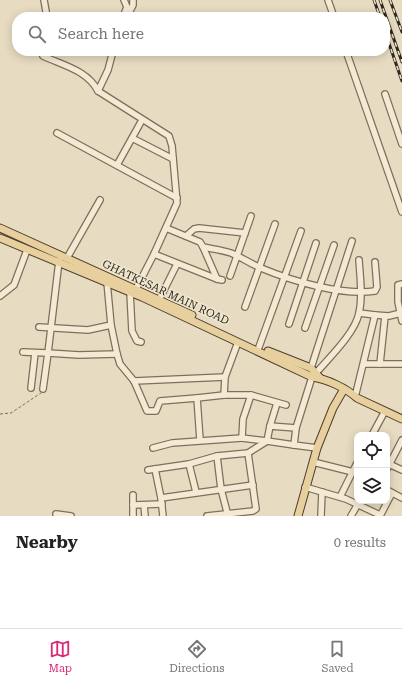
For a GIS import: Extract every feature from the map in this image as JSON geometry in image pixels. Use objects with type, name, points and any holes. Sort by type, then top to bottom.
[{"type":"main road","name":"GHATKESAR MAIN ROAD","points":[[0,228],[315,374]]},
{"type":"main road","name":"GHATKESAR MAIN ROAD","points":[[0,238],[27,250],[62,258],[107,282],[159,300],[239,340],[259,347],[315,374],[344,390],[402,413]]},
{"type":"main road","points":[[298,516],[317,448],[333,408],[344,390]]},
{"type":"main road","name":"GHATKESAR MAIN ROAD","points":[[354,393],[357,398],[402,419]]},
{"type":"street","points":[[42,0],[46,12]]},
{"type":"street","points":[[124,0],[127,7],[125,12]]},
{"type":"street","points":[[130,12],[133,5],[132,0]]},
{"type":"street","points":[[328,0],[332,12]]},
{"type":"street","points":[[43,56],[72,67],[95,85],[98,91],[169,136],[171,141],[177,198],[166,228],[154,254],[133,290],[132,331],[137,341],[141,342]]},
{"type":"street","points":[[98,91],[108,70],[111,56]]},
{"type":"street","points":[[348,56],[402,212]]},
{"type":"street","points":[[385,94],[402,144]]},
{"type":"street","points":[[117,165],[142,120]]},
{"type":"street","points":[[57,133],[177,198]]},
{"type":"street","points":[[132,138],[173,158]]},
{"type":"street","points":[[43,389],[62,258],[100,200]]},
{"type":"street","points":[[230,276],[251,216]]},
{"type":"street","points":[[245,307],[275,224]]},
{"type":"street","points":[[154,254],[219,279],[204,247],[200,242],[166,228]]},
{"type":"street","points":[[186,236],[194,229],[199,228],[245,233]]},
{"type":"street","points":[[259,347],[301,230]]},
{"type":"street","points":[[294,445],[296,428],[315,374],[336,290],[352,241]]},
{"type":"street","points":[[289,324],[316,243]]},
{"type":"street","points":[[305,328],[321,286],[334,245]]},
{"type":"street","points":[[204,247],[229,252],[285,277],[336,290],[361,293],[375,291],[377,287],[375,262]]},
{"type":"street","points":[[0,296],[14,285],[27,250]]},
{"type":"street","points":[[315,374],[343,342],[359,313],[361,293],[358,260]]},
{"type":"street","points":[[159,300],[177,264]]},
{"type":"street","points":[[107,282],[110,326],[120,364],[134,381],[145,409],[149,412],[156,411],[160,401],[224,395],[251,395],[286,405]]},
{"type":"street","points":[[402,284],[398,285],[402,321]]},
{"type":"street","points":[[359,313],[385,316],[401,314]]},
{"type":"street","points":[[354,393],[364,364],[368,336],[375,315]]},
{"type":"street","points":[[380,364],[385,316]]},
{"type":"street","points":[[39,327],[88,330],[110,326]]},
{"type":"street","points":[[224,395],[225,377],[239,340]]},
{"type":"street","points":[[23,352],[79,355],[117,354]]},
{"type":"street","points":[[31,388],[35,353]]},
{"type":"street","points":[[364,364],[402,364]]},
{"type":"street","points":[[134,381],[225,377]]},
{"type":"street","points":[[242,438],[244,419],[251,395]]},
{"type":"street","points":[[197,398],[200,440]]},
{"type":"street","points":[[148,470],[189,464],[217,456],[248,453],[267,441],[277,403]]},
{"type":"street","points":[[374,432],[385,411]]},
{"type":"street","points":[[270,426],[296,428]]},
{"type":"street","points":[[153,448],[172,442],[242,438],[317,448]]},
{"type":"street","points":[[390,462],[402,440]]},
{"type":"street","points":[[207,516],[221,515],[227,512],[253,511],[256,509],[248,453]]},
{"type":"street","points":[[217,456],[221,489],[227,512]]},
{"type":"street","points":[[313,462],[354,472]]},
{"type":"street","points":[[189,464],[196,492]]},
{"type":"street","points":[[390,467],[402,470]]},
{"type":"street","points":[[155,469],[164,516]]},
{"type":"street","points":[[340,497],[354,474]]},
{"type":"street","points":[[133,505],[144,505],[196,492],[253,485]]},
{"type":"street","points":[[305,487],[354,502]]},
{"type":"street","points":[[390,491],[402,498]]},
{"type":"street","points":[[320,516],[322,492]]},
{"type":"street","points":[[133,495],[133,516]]},
{"type":"street","points":[[352,516],[358,504],[380,516],[385,504]]},
{"type":"street","points":[[144,505],[145,516]]},
{"type":"street","points":[[56,514],[71,516]]},
{"type":"path","points":[[0,414],[11,413],[37,396],[43,389]]},
{"type":"railway","points":[[374,0],[378,12]]},
{"type":"railway","points":[[380,0],[384,12]]},
{"type":"railway","points":[[390,0],[402,32]]},
{"type":"railway","points":[[390,28],[402,62]]},
{"type":"railway","points":[[390,46],[402,81]]}]
